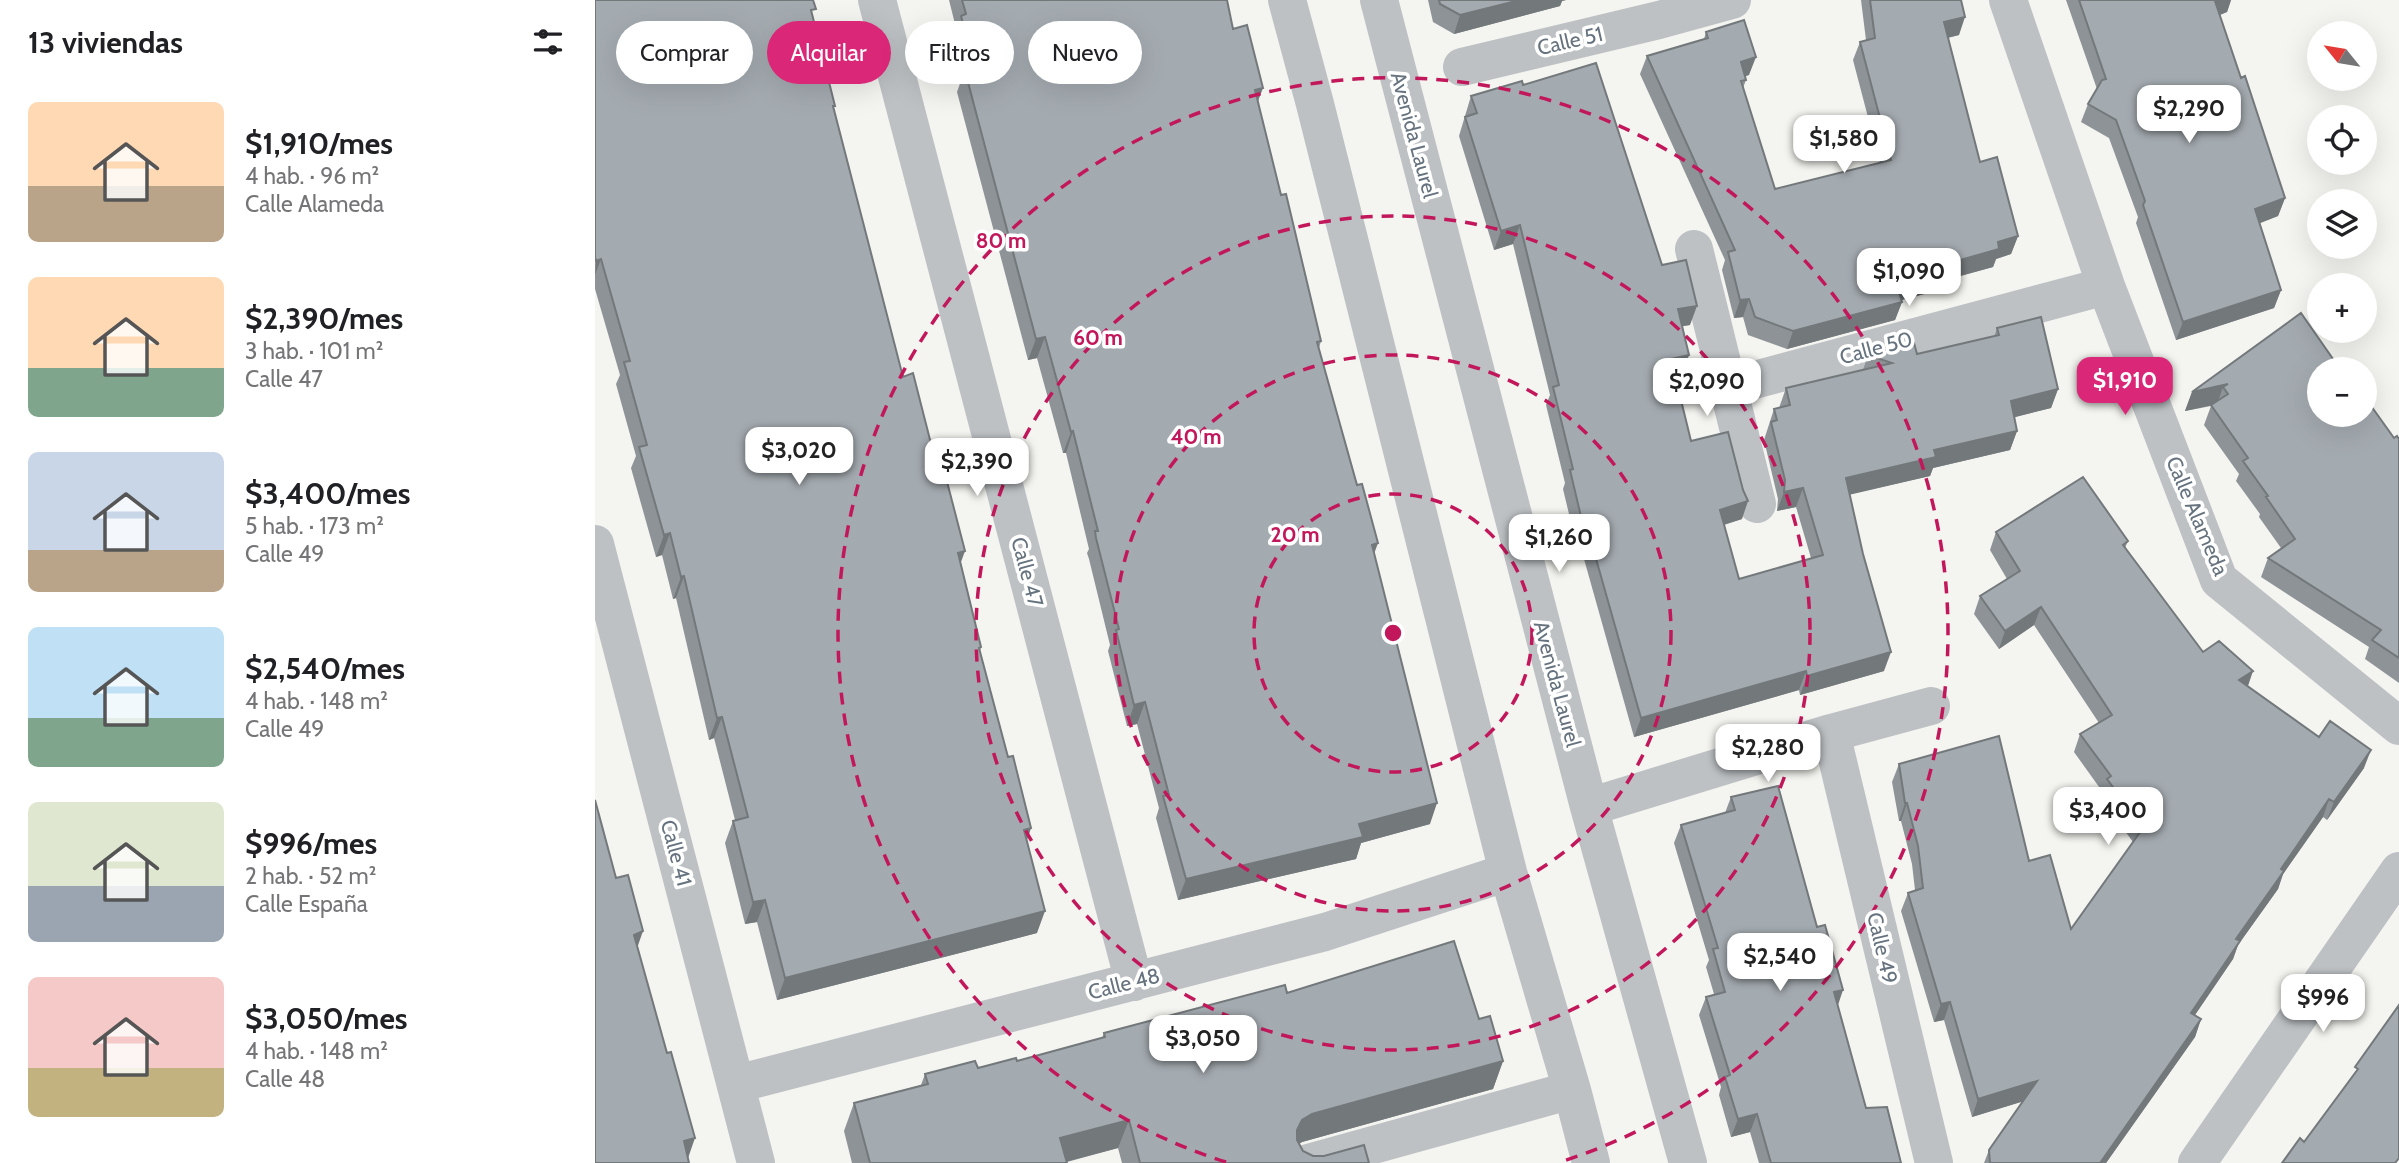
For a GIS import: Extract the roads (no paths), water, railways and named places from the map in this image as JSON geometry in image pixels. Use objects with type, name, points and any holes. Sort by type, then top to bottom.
[{"type":"street","name":"Calle 47","points":[[877,0],[1135,982]]},
{"type":"street","points":[[1287,0],[1508,872],[1591,1163]]},
{"type":"street","name":"Avenida Laurel","points":[[1379,0],[1589,807],[1688,1163]]},
{"type":"street","name":"Calle 51","points":[[1462,67],[1656,10],[1732,0]]},
{"type":"street","name":"Calle Alameda","points":[[2008,0],[2106,286],[2219,580],[2399,726]]},
{"type":"street","points":[[1694,249],[1757,504]]},
{"type":"street","name":"Calle 50","points":[[1728,387],[2106,286]]},
{"type":"street","name":"Calle 41","points":[[595,544],[756,1163]]},
{"type":"street","points":[[1589,807],[1831,733],[1931,706]]},
{"type":"street","name":"Calle 49","points":[[1831,733],[1934,1163]]},
{"type":"street","points":[[2197,1163],[2399,871]]},
{"type":"street","name":"Calle 48","points":[[736,1084],[1325,932],[1508,872]]},
{"type":"street","points":[[1308,1163],[1572,1090]]}]
